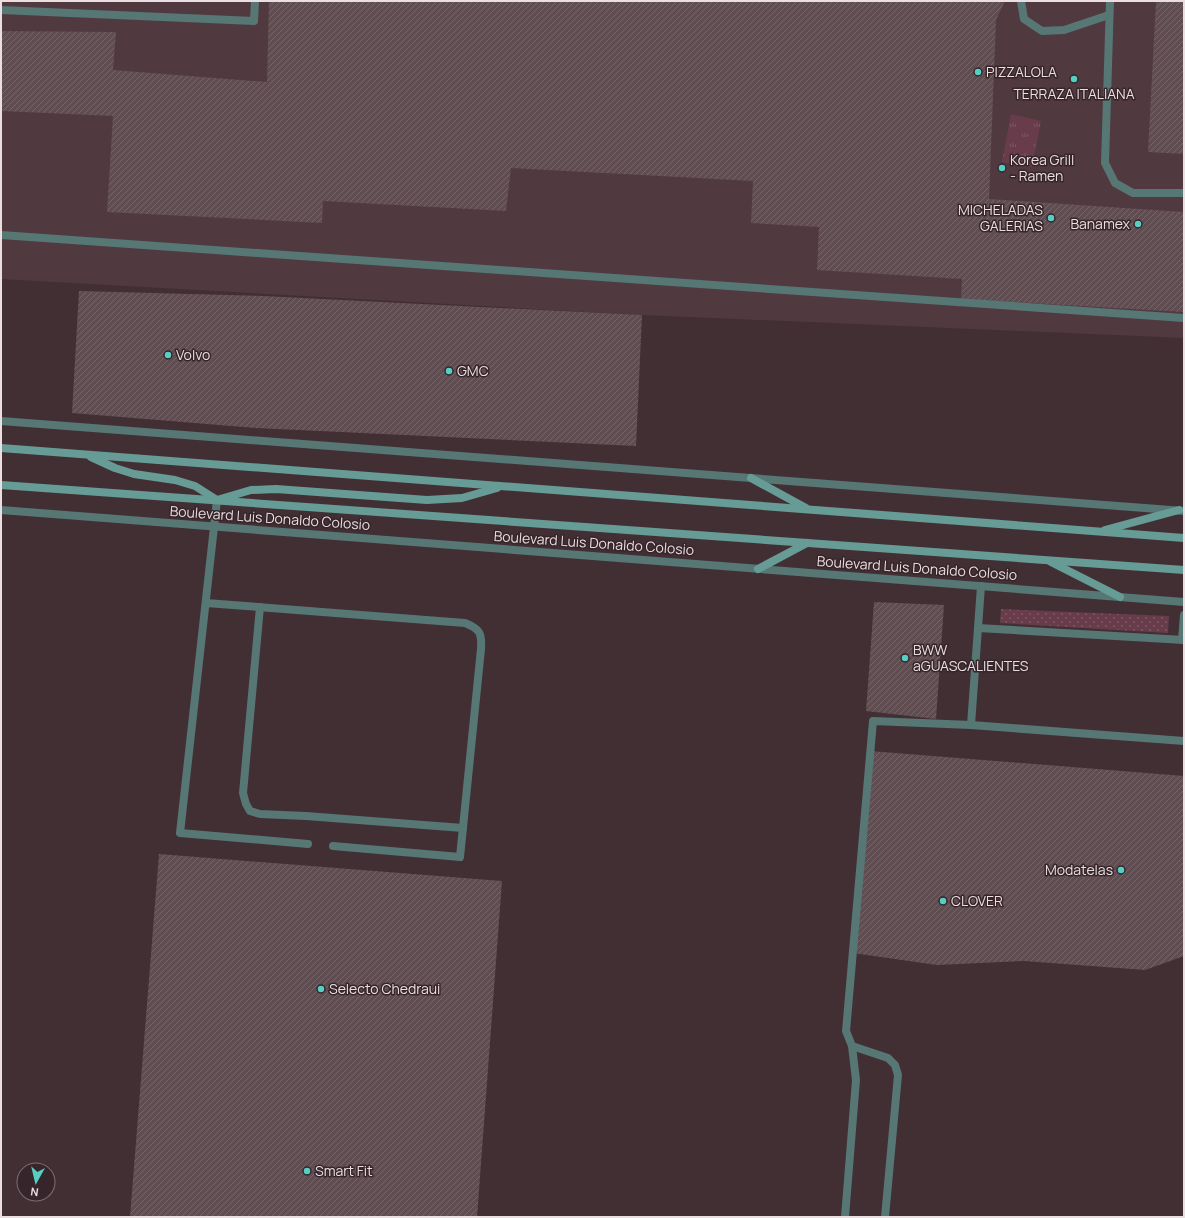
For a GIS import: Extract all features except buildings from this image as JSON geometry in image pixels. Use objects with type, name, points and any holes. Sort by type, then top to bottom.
[{"type":"main road","points":[[1,448],[1184,538]]},
{"type":"main road","points":[[85,454],[115,468],[134,474],[175,480],[195,486],[217,500],[251,490],[276,489],[427,500],[462,498],[502,486]]},
{"type":"main road","points":[[751,478],[809,510]]},
{"type":"main road","name":"Boulevard Luis Donaldo Colosio","points":[[1,485],[1184,570]]},
{"type":"main road","points":[[1098,532],[1182,511]]},
{"type":"main road","points":[[758,569],[808,543]]},
{"type":"main road","points":[[1047,560],[1120,597]]},
{"type":"street","points":[[1,10],[254,21],[255,1]]},
{"type":"street","points":[[1021,1],[1024,19],[1042,31],[1064,30],[1109,15]]},
{"type":"street","points":[[1110,1],[1105,163],[1115,183],[1133,192],[1184,193]]},
{"type":"street","points":[[1,235],[1184,318]]},
{"type":"street","points":[[1,420],[1182,511]]},
{"type":"street","points":[[217,500],[180,833],[308,844]]},
{"type":"street","name":"Boulevard Luis Donaldo Colosio","points":[[1,510],[1184,602]]},
{"type":"street","points":[[971,725],[981,586]]},
{"type":"street","points":[[206,603],[465,623],[476,627],[479,632],[482,644],[460,857],[333,846]]},
{"type":"street","points":[[260,607],[243,793],[250,811],[260,814],[463,828]]},
{"type":"street","points":[[978,628],[1183,640],[1184,615]]},
{"type":"street","points":[[845,1217],[856,1080],[852,1046],[846,1031],[873,721],[971,725],[1184,741]]},
{"type":"street","points":[[852,1046],[888,1058],[895,1064],[898,1075],[885,1217]]},
{"type":"shaded area","points":[[1,1],[1184,1],[1184,338],[642,315],[1,279]]},
{"type":"green space","points":[[1011,114],[1041,121],[1032,167],[1002,162]]},
{"type":"green space","points":[[1001,609],[1169,616],[1168,633],[1000,623]]},
{"type":"place","name":"PIZZALOLA","points":[[978,72]]},
{"type":"place","name":"TERRAZA ITALIANA","points":[[1074,79]]},
{"type":"place","name":"Korea Grill - Ramen","points":[[1002,168]]},
{"type":"place","name":"MICHELADAS GALERIAS","points":[[1051,218]]},
{"type":"place","name":"Banamex","points":[[1138,224]]},
{"type":"place","name":"Volvo","points":[[168,355]]},
{"type":"place","name":"GMC","points":[[449,371]]},
{"type":"place","name":"BWW aGUASCALIENTES","points":[[905,658]]},
{"type":"place","name":"Modatelas","points":[[1121,870]]},
{"type":"place","name":"CLOVER","points":[[943,901]]},
{"type":"place","name":"Selecto Chedraui","points":[[321,989]]},
{"type":"place","name":"Smart Fit","points":[[307,1171]]}]
